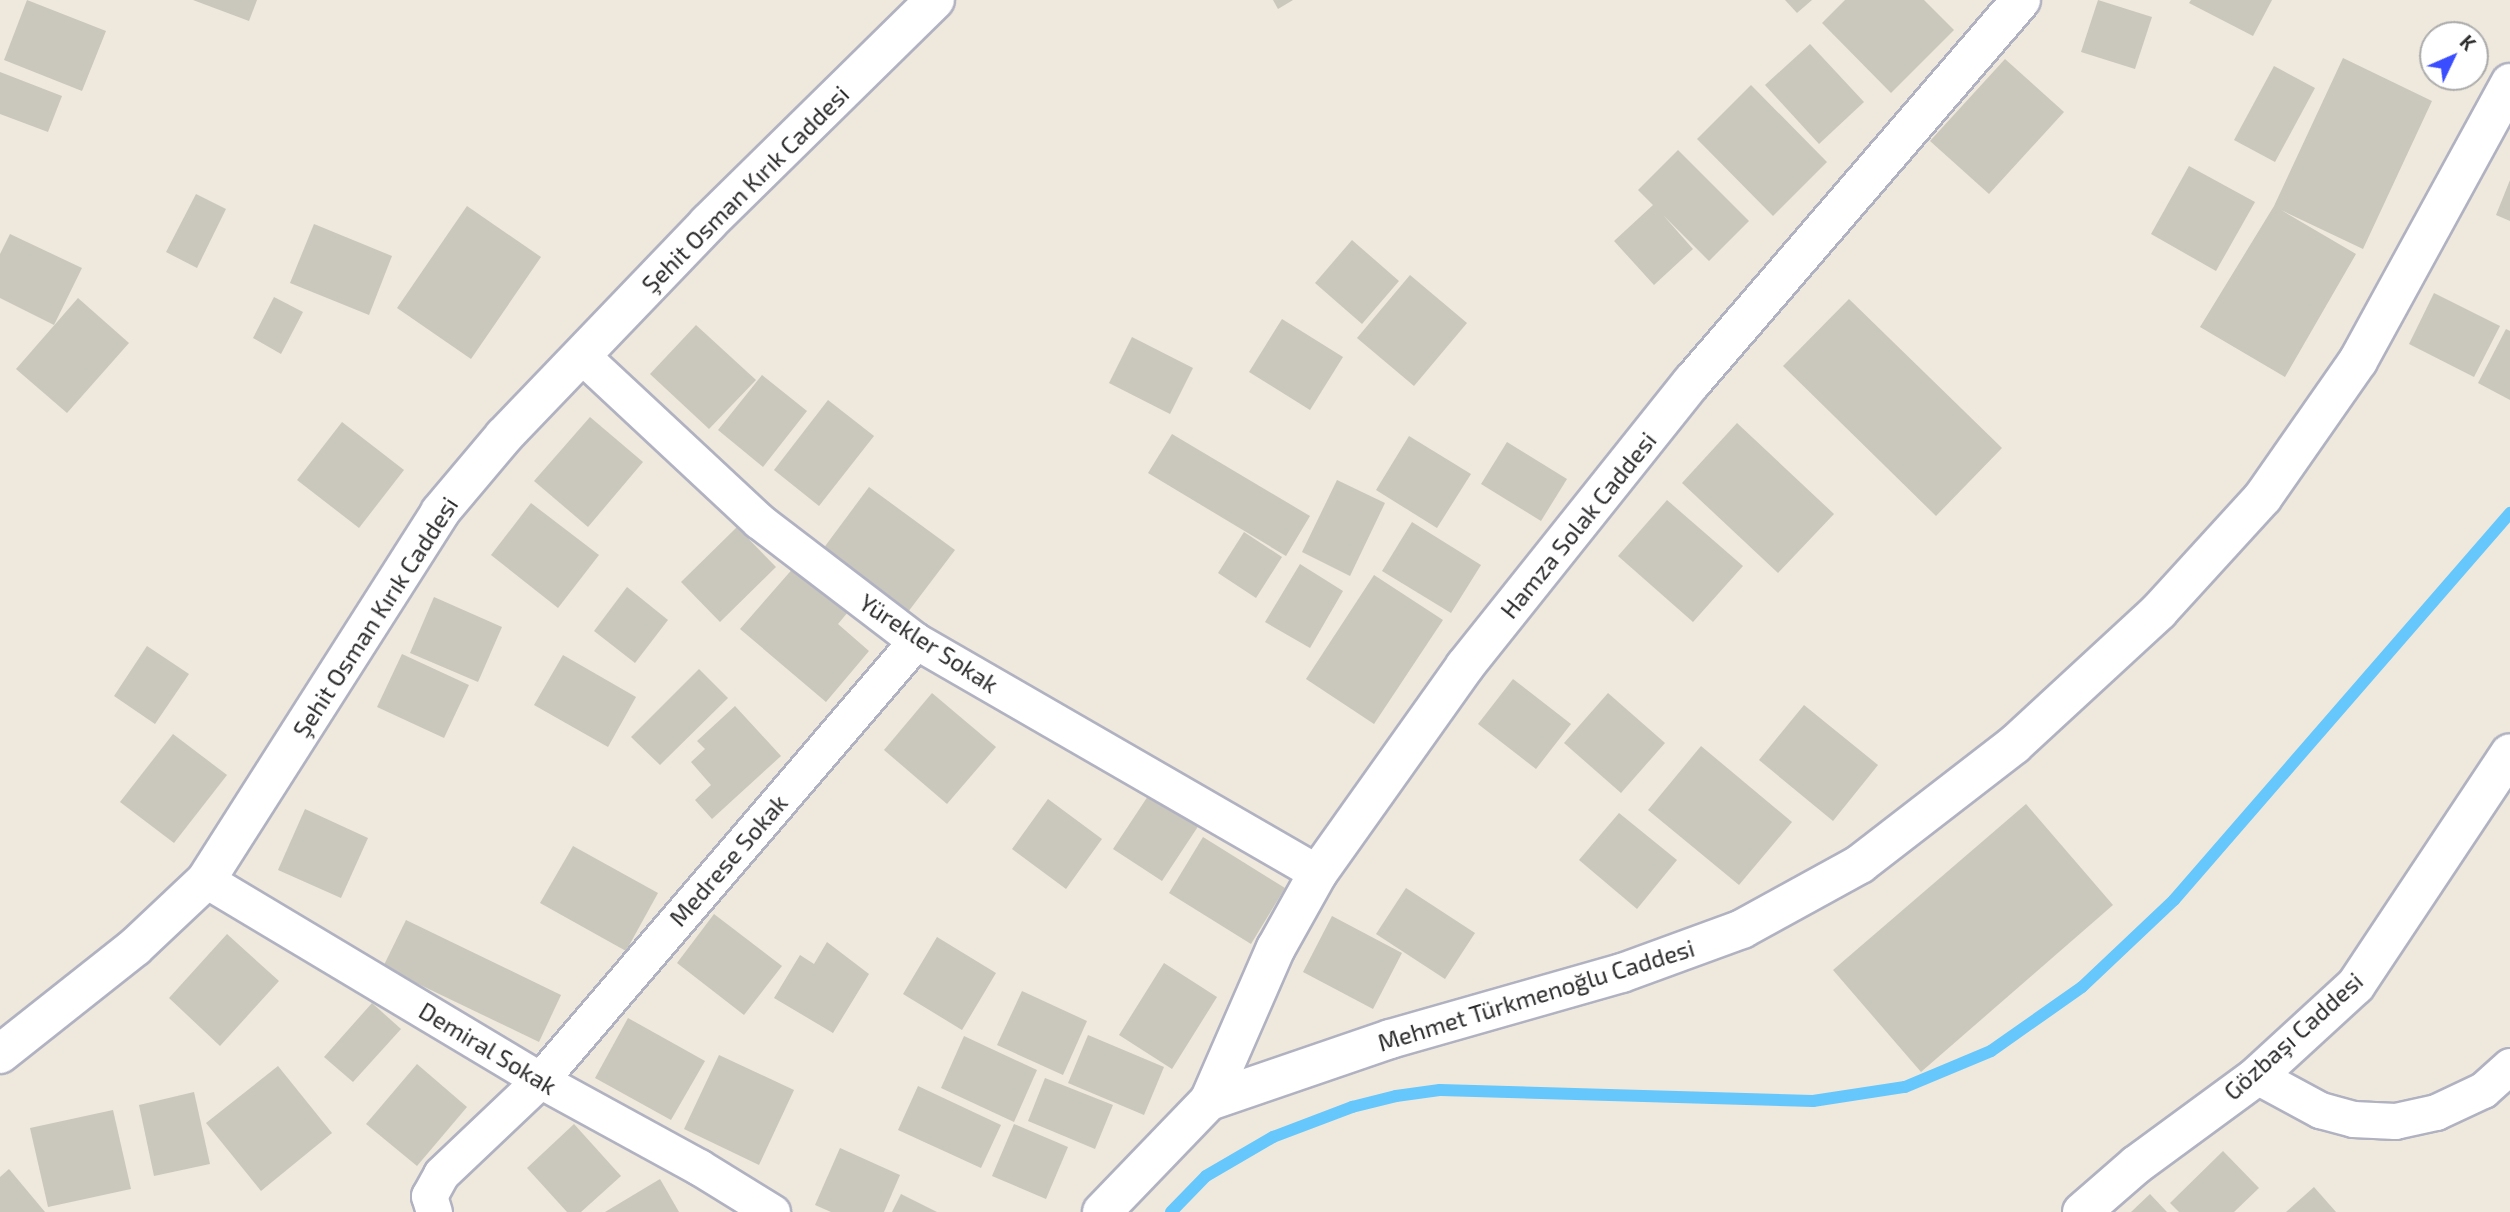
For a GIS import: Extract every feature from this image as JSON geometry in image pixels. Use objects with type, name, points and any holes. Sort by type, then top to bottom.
[{"type":"street","name":"Hamza Solak Caddesi","points":[[1209,1101],[1276,948],[1318,873],[1465,666],[1579,522],[1793,262],[2021,0]]},
{"type":"street","name":"Şehit Osman Kırık Caddesi","points":[[0,1054],[135,947],[206,880],[440,512],[581,355],[931,1]]},
{"type":"street","name":"Mehmet Türkmenoğlu Caddesi","points":[[1102,1212],[1209,1101],[1390,1039],[1622,973],[1742,929],[1860,864],[2014,745],[2160,611],[2263,497],[2358,361],[2510,83]]},
{"type":"street","name":"Yürekler Sokak","points":[[581,355],[759,522],[916,641],[1318,873]]},
{"type":"street","name":"Medrese Sokak","points":[[434,1212],[429,1196],[441,1174],[540,1080],[916,641]]},
{"type":"street","name":"Gözbaşı Caddesi","points":[[2082,1212],[2136,1165],[2257,1076],[2356,985],[2510,753]]},
{"type":"street","name":"Demiral Sokak","points":[[206,880],[540,1080],[699,1167],[772,1212]]},
{"type":"street","points":[[2257,1076],[2320,1110],[2353,1119],[2395,1121],[2436,1112],[2483,1090],[2510,1066]]},
{"type":"building","points":[[27,0],[106,31],[82,91],[4,60]]},
{"type":"building","points":[[193,0],[257,0],[249,21]]},
{"type":"building","points":[[1273,0],[1293,0],[1278,9]]},
{"type":"building","points":[[1785,0],[1812,0],[1797,13]]},
{"type":"building","points":[[1845,0],[1924,0],[1954,30],[1891,93],[1822,23]]},
{"type":"building","points":[[2098,0],[2152,17],[2135,69],[2081,52]]},
{"type":"building","points":[[2191,0],[2272,0],[2253,36],[2189,3]]},
{"type":"building","points":[[1810,44],[1864,102],[1819,144],[1765,85]]},
{"type":"building","points":[[2343,58],[2432,101],[2363,249],[2281,210],[2356,254],[2285,377],[2200,327],[2274,206]]},
{"type":"building","points":[[2005,59],[2064,112],[1989,194],[1930,141]]},
{"type":"building","points":[[2274,66],[2315,88],[2275,162],[2234,140]]},
{"type":"building","points":[[0,72],[62,96],[48,132],[0,114]]},
{"type":"building","points":[[1751,85],[1827,162],[1773,216],[1697,139]]},
{"type":"building","points":[[1678,150],[1749,221],[1709,261],[1663,215],[1693,249],[1654,285],[1614,241],[1653,205],[1638,190]]},
{"type":"building","points":[[2189,166],[2255,202],[2216,271],[2151,234]]},
{"type":"building","points":[[2510,180],[2510,221],[2496,215]]},
{"type":"building","points":[[196,194],[226,209],[197,268],[166,252]]},
{"type":"building","points":[[467,206],[541,257],[471,359],[397,308]]},
{"type":"building","points":[[314,224],[392,256],[369,315],[290,283]]},
{"type":"building","points":[[10,234],[82,268],[54,325],[0,298],[0,254]]},
{"type":"building","points":[[1352,240],[1399,281],[1362,324],[1315,283]]},
{"type":"building","points":[[1410,275],[1467,323],[1414,386],[1357,338]]},
{"type":"building","points":[[2434,293],[2500,326],[2474,377],[2409,344]]},
{"type":"building","points":[[274,297],[303,312],[281,354],[253,338]]},
{"type":"building","points":[[78,298],[129,343],[67,413],[16,369]]},
{"type":"building","points":[[1849,299],[2002,448],[1936,516],[1783,366]]},
{"type":"building","points":[[1282,319],[1343,357],[1310,410],[1249,372]]},
{"type":"building","points":[[696,325],[756,380],[709,429],[650,374]]},
{"type":"building","points":[[2506,329],[2510,331],[2510,400],[2478,383]]},
{"type":"building","points":[[1132,337],[1193,368],[1170,414],[1109,383]]},
{"type":"building","points":[[762,375],[807,411],[763,467],[718,430]]},
{"type":"building","points":[[828,400],[874,436],[819,506],[774,470]]},
{"type":"building","points":[[590,417],[643,462],[588,527],[534,481]]},
{"type":"building","points":[[342,422],[404,470],[359,528],[297,480]]},
{"type":"building","points":[[1737,423],[1834,514],[1778,573],[1682,483]]},
{"type":"building","points":[[1172,434],[1310,516],[1286,556],[1148,473]]},
{"type":"building","points":[[1409,436],[1471,474],[1437,528],[1376,490]]},
{"type":"building","points":[[1507,442],[1567,479],[1541,521],[1481,484]]},
{"type":"building","points":[[1337,480],[1385,503],[1350,576],[1302,552]]},
{"type":"building","points":[[869,487],[955,550],[908,612],[823,549]]},
{"type":"building","points":[[1667,500],[1743,566],[1693,622],[1618,556]]},
{"type":"building","points":[[531,503],[599,555],[558,608],[491,555]]},
{"type":"building","points":[[1412,522],[1481,565],[1451,613],[1382,571]]},
{"type":"building","points":[[737,527],[776,567],[720,622],[681,582]]},
{"type":"building","points":[[1244,532],[1282,557],[1256,598],[1218,573]]},
{"type":"building","points":[[1300,564],[1343,591],[1310,648],[1265,622]]},
{"type":"building","points":[[795,566],[848,612],[838,624],[869,651],[826,702],[740,629]]},
{"type":"building","points":[[1374,575],[1443,620],[1374,724],[1306,679]]},
{"type":"building","points":[[627,587],[668,620],[635,663],[594,631]]},
{"type":"building","points":[[434,597],[502,627],[478,682],[410,653]]},
{"type":"building","points":[[147,646],[189,674],[155,724],[114,696]]},
{"type":"building","points":[[402,654],[469,685],[444,738],[377,707]]},
{"type":"building","points":[[563,655],[636,697],[608,747],[534,705]]},
{"type":"building","points":[[699,669],[728,698],[660,765],[631,737]]},
{"type":"building","points":[[1513,679],[1571,724],[1536,769],[1478,724]]},
{"type":"building","points":[[932,693],[996,747],[947,804],[884,750]]},
{"type":"building","points":[[1608,693],[1665,743],[1621,793],[1564,743]]},
{"type":"building","points":[[1804,705],[1878,765],[1833,821],[1759,760]]},
{"type":"building","points":[[735,706],[781,756],[712,819],[695,800],[711,785],[691,762],[705,749],[697,741]]},
{"type":"building","points":[[173,734],[227,775],[174,843],[120,802]]},
{"type":"building","points":[[1701,746],[1792,822],[1739,885],[1648,810]]},
{"type":"building","points":[[1150,793],[1199,825],[1162,881],[1113,849]]},
{"type":"building","points":[[1048,799],[1102,839],[1066,889],[1012,849]]},
{"type":"building","points":[[2026,804],[2113,905],[1921,1072],[1833,970]]},
{"type":"building","points":[[305,809],[368,838],[341,898],[278,870]]},
{"type":"building","points":[[1619,813],[1677,860],[1637,909],[1579,860]]},
{"type":"building","points":[[1203,837],[1285,888],[1251,944],[1169,893]]},
{"type":"building","points":[[573,846],[658,893],[626,951],[540,903]]},
{"type":"building","points":[[1406,888],[1475,933],[1445,979],[1376,934]]},
{"type":"building","points":[[714,914],[782,966],[744,1015],[677,963]]},
{"type":"building","points":[[1332,916],[1402,953],[1373,1009],[1303,972]]},
{"type":"building","points":[[406,920],[561,995],[539,1042],[383,967]]},
{"type":"building","points":[[227,934],[279,981],[220,1046],[169,998]]},
{"type":"building","points":[[937,937],[996,973],[962,1030],[903,994]]},
{"type":"building","points":[[827,942],[869,974],[833,1033],[774,998],[800,955],[814,964]]},
{"type":"building","points":[[1164,963],[1217,997],[1172,1069],[1119,1035]]},
{"type":"building","points":[[1022,991],[1087,1021],[1063,1075],[997,1045]]},
{"type":"building","points":[[372,1003],[401,1029],[353,1082],[324,1057]]},
{"type":"building","points":[[628,1018],[705,1061],[671,1120],[595,1078]]},
{"type":"building","points":[[1088,1035],[1164,1067],[1144,1115],[1068,1083]]},
{"type":"building","points":[[964,1036],[1037,1070],[1014,1122],[941,1088]]},
{"type":"building","points":[[719,1055],[794,1090],[759,1165],[684,1129]]},
{"type":"building","points":[[417,1064],[467,1107],[417,1166],[366,1124]]},
{"type":"building","points":[[278,1066],[332,1133],[261,1191],[206,1123]]},
{"type":"building","points":[[1045,1078],[1113,1105],[1095,1149],[1028,1121]]},
{"type":"building","points":[[918,1086],[1001,1125],[981,1168],[898,1130]]},
{"type":"building","points":[[194,1092],[210,1164],[154,1176],[139,1105]]},
{"type":"building","points":[[113,1110],[131,1189],[48,1207],[30,1128]]},
{"type":"building","points":[[574,1124],[621,1176],[581,1212],[567,1212],[527,1168]]},
{"type":"building","points":[[1014,1124],[1068,1147],[1046,1199],[992,1176]]},
{"type":"building","points":[[840,1148],[900,1175],[884,1212],[831,1212],[815,1205]]},
{"type":"building","points":[[2223,1151],[2259,1188],[2234,1212],[2179,1212],[2170,1203]]},
{"type":"building","points":[[9,1169],[45,1212],[0,1212],[0,1177]]},
{"type":"building","points":[[660,1179],[679,1212],[605,1212]]},
{"type":"building","points":[[2314,1187],[2336,1212],[2286,1212]]},
{"type":"building","points":[[901,1194],[937,1212],[892,1212]]},
{"type":"building","points":[[2150,1194],[2167,1212],[2131,1212]]},
{"type":"waterway","points":[[1171,1212],[1206,1176],[1273,1137],[1352,1107],[1396,1096],[1440,1090],[1813,1101],[1905,1087],[1991,1051],[2082,987],[2174,900],[2510,513]]}]
